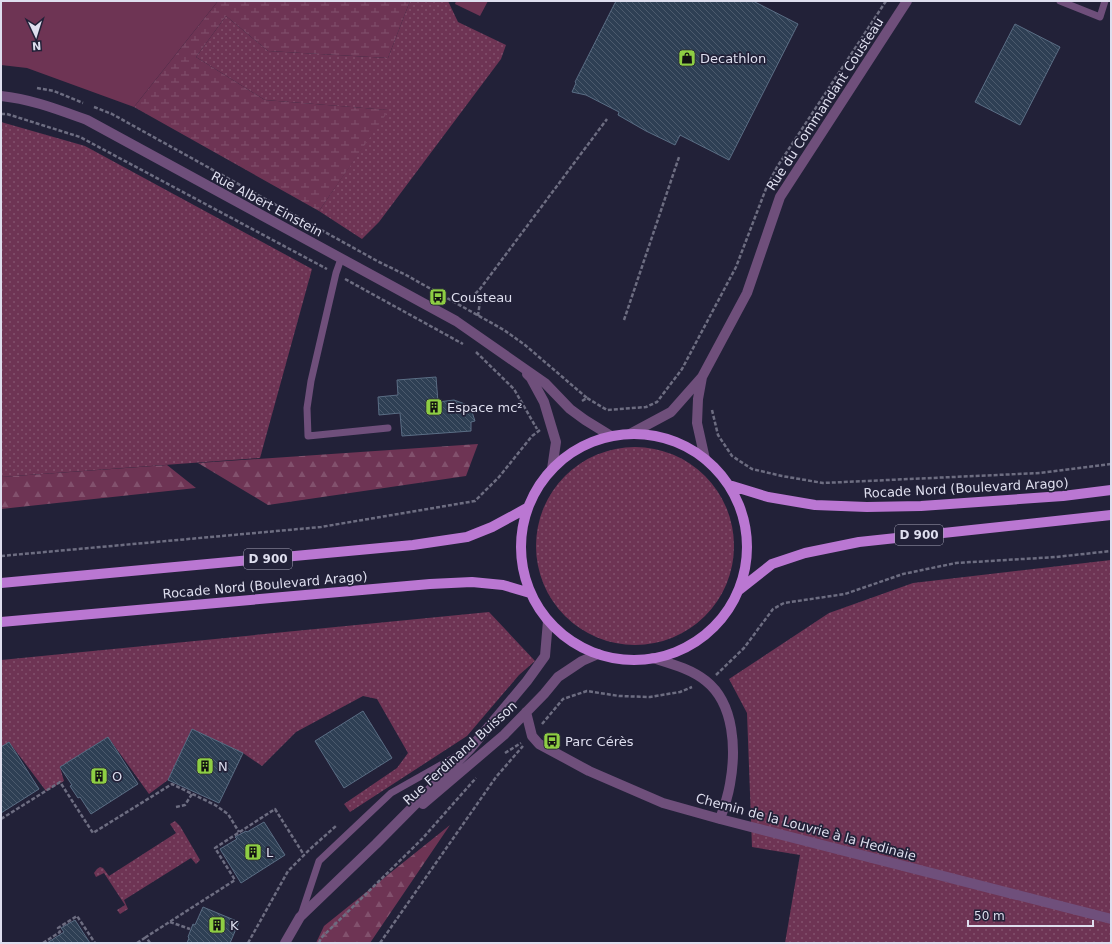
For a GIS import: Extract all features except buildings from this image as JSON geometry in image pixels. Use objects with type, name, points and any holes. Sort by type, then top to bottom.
[{"type":"main road","points":[[630,434],[650,435],[669,440],[688,448],[705,459],[718,471],[728,485],[743,518],[747,555],[738,590],[724,615],[705,635],[680,650],[653,658],[625,660],[598,654],[571,641],[548,621],[530,593],[522,565],[521,536],[527,508],[538,487],[552,469],[569,454],[589,443],[611,436],[630,434]]},
{"type":"main road","name":"Rocade Nord (Boulevard Arago)","points":[[728,485],[768,497],[815,505],[867,507],[921,506],[1063,496],[1111,490]]},
{"type":"main road","name":"D 900","points":[[1,583],[413,545],[467,537],[492,528],[527,508]]},
{"type":"main road","name":"D 900","points":[[738,590],[772,564],[805,553],[859,542],[1111,515]]},
{"type":"main road","name":"Rocade Nord (Boulevard Arago)","points":[[1,622],[430,584],[472,582],[503,585],[530,593]]},
{"type":"street","name":"Rue du Commandant Cousteau","points":[[630,434],[671,412],[702,377],[747,293],[780,197],[907,1]]},
{"type":"street","name":"Rue Albert Einstein","points":[[1,96],[14,97],[53,108],[87,120],[456,321],[546,384],[570,409],[611,436]]},
{"type":"street","name":"Rue Albert Einstein","points":[[511,359],[531,378],[544,402],[556,442],[552,469]]},
{"type":"street","name":"Rue du Commandant Cousteau","points":[[702,377],[698,399],[697,424],[705,459]]},
{"type":"street","name":"Rue Ferdinand Buisson","points":[[285,943],[300,917],[376,844],[470,749],[527,681],[545,656],[548,621]]},
{"type":"street","name":"Rue Ferdinand Buisson","points":[[376,844],[504,735],[544,694],[558,677],[582,661],[598,654]]},
{"type":"street","points":[[653,658],[686,669],[707,681],[720,696],[728,713],[733,756],[730,784],[720,819]]},
{"type":"street","points":[[526,712],[532,736]]},
{"type":"street","name":"Chemin de la Louvrie à la Hedinaie","points":[[532,736],[540,744],[589,771],[663,803],[720,819],[1111,919]]},
{"type":"lane","points":[[1060,1],[1100,17],[1105,1]]},
{"type":"lane","points":[[341,259],[336,273],[311,381],[307,408],[308,436],[388,428]]},
{"type":"lane","points":[[300,917],[319,861],[391,793],[470,749]]},
{"type":"path","points":[[570,409],[587,398],[607,410],[646,407],[657,402],[682,369],[736,266],[767,186],[777,167],[886,1]]},
{"type":"path","points":[[1,114],[7,114],[80,137],[336,273],[465,345]]},
{"type":"path","points":[[478,316],[480,301],[475,294],[607,119]]},
{"type":"path","points":[[624,320],[679,157]]},
{"type":"path","points":[[472,349],[514,389],[538,431]]},
{"type":"path","points":[[671,383],[688,393]]},
{"type":"path","points":[[698,399],[710,402],[718,435],[732,456],[752,469],[823,483],[1040,473],[1111,464]]},
{"type":"path","points":[[1,556],[321,527],[476,501],[499,477],[532,436],[550,422]]},
{"type":"path","points":[[380,943],[496,777],[563,699],[587,691],[619,696],[650,697],[680,692],[707,681],[716,675],[744,648],[773,609],[784,603],[845,594],[903,574],[956,563],[1056,557],[1111,551]]},
{"type":"path","points":[[501,756],[532,736]]},
{"type":"path","points":[[319,943],[321,938],[422,839],[478,776]]},
{"type":"path","points":[[1,819],[60,782],[93,833],[172,784],[215,805],[228,814],[239,832]]},
{"type":"path","points":[[176,807],[185,805],[192,794]]},
{"type":"path","points":[[137,943],[235,880],[215,848],[275,809],[304,855]]},
{"type":"path","points":[[43,943],[60,932],[58,928],[77,916],[95,943]]},
{"type":"path","points":[[170,922],[190,930]]},
{"type":"path","points":[[146,937],[150,943]]},
{"type":"green space","points":[[1,1],[218,1],[134,107],[27,68],[1,65]]},
{"type":"green space","points":[[218,1],[410,1],[388,58],[268,51],[226,16],[196,57],[265,100],[389,110],[319,211],[134,107]]},
{"type":"green space","points":[[410,1],[448,1],[458,22],[506,45],[501,59],[379,222],[362,239],[319,211],[388,110],[265,100],[196,57],[226,16],[268,51],[388,58]]},
{"type":"green space","points":[[456,1],[488,1],[480,16],[455,4]]},
{"type":"green space","points":[[1,122],[85,146],[312,269],[260,458],[1,477]]},
{"type":"green space","points":[[478,444],[466,476],[268,505],[198,463]]},
{"type":"green space","points":[[625,447],[645,447],[673,454],[698,469],[712,483],[727,508],[734,536],[734,556],[727,584],[712,609],[698,623],[673,638],[664,641],[645,645],[625,645],[597,638],[572,623],[558,609],[543,584],[540,575],[536,556],[536,536],[543,508],[558,483],[572,469],[597,454],[606,451]]},
{"type":"green space","points":[[167,465],[196,488],[1,509],[1,477]]},
{"type":"green space","points":[[1111,560],[1111,943],[785,943],[800,855],[752,847],[747,713],[729,679],[829,613],[913,583]]},
{"type":"green space","points":[[489,612],[535,661],[519,675],[467,736],[350,812],[344,804],[397,768],[408,753],[377,699],[363,696],[296,732],[262,766],[243,753],[192,729],[168,780],[149,794],[108,737],[60,767],[64,781],[46,791],[9,742],[1,747],[1,660]]},
{"type":"green space","points":[[175,821],[180,826],[200,860],[196,864],[191,858],[124,900],[128,909],[120,914],[117,910],[125,905],[104,873],[96,877],[94,873],[100,867],[103,868],[109,876],[176,833],[170,824]]},
{"type":"green space","points":[[450,825],[370,943],[316,943],[324,926]]},
{"type":"place","name":"Decathlon","points":[[687,58]]},
{"type":"place","name":"Cousteau","points":[[438,297]]},
{"type":"place","name":"Espace mc²","points":[[434,407]]},
{"type":"place","name":"Parc Cérès","points":[[552,741]]},
{"type":"place","name":"N","points":[[205,766]]},
{"type":"place","name":"O","points":[[99,776]]},
{"type":"place","name":"L","points":[[253,852]]},
{"type":"place","name":"K","points":[[217,925]]}]
